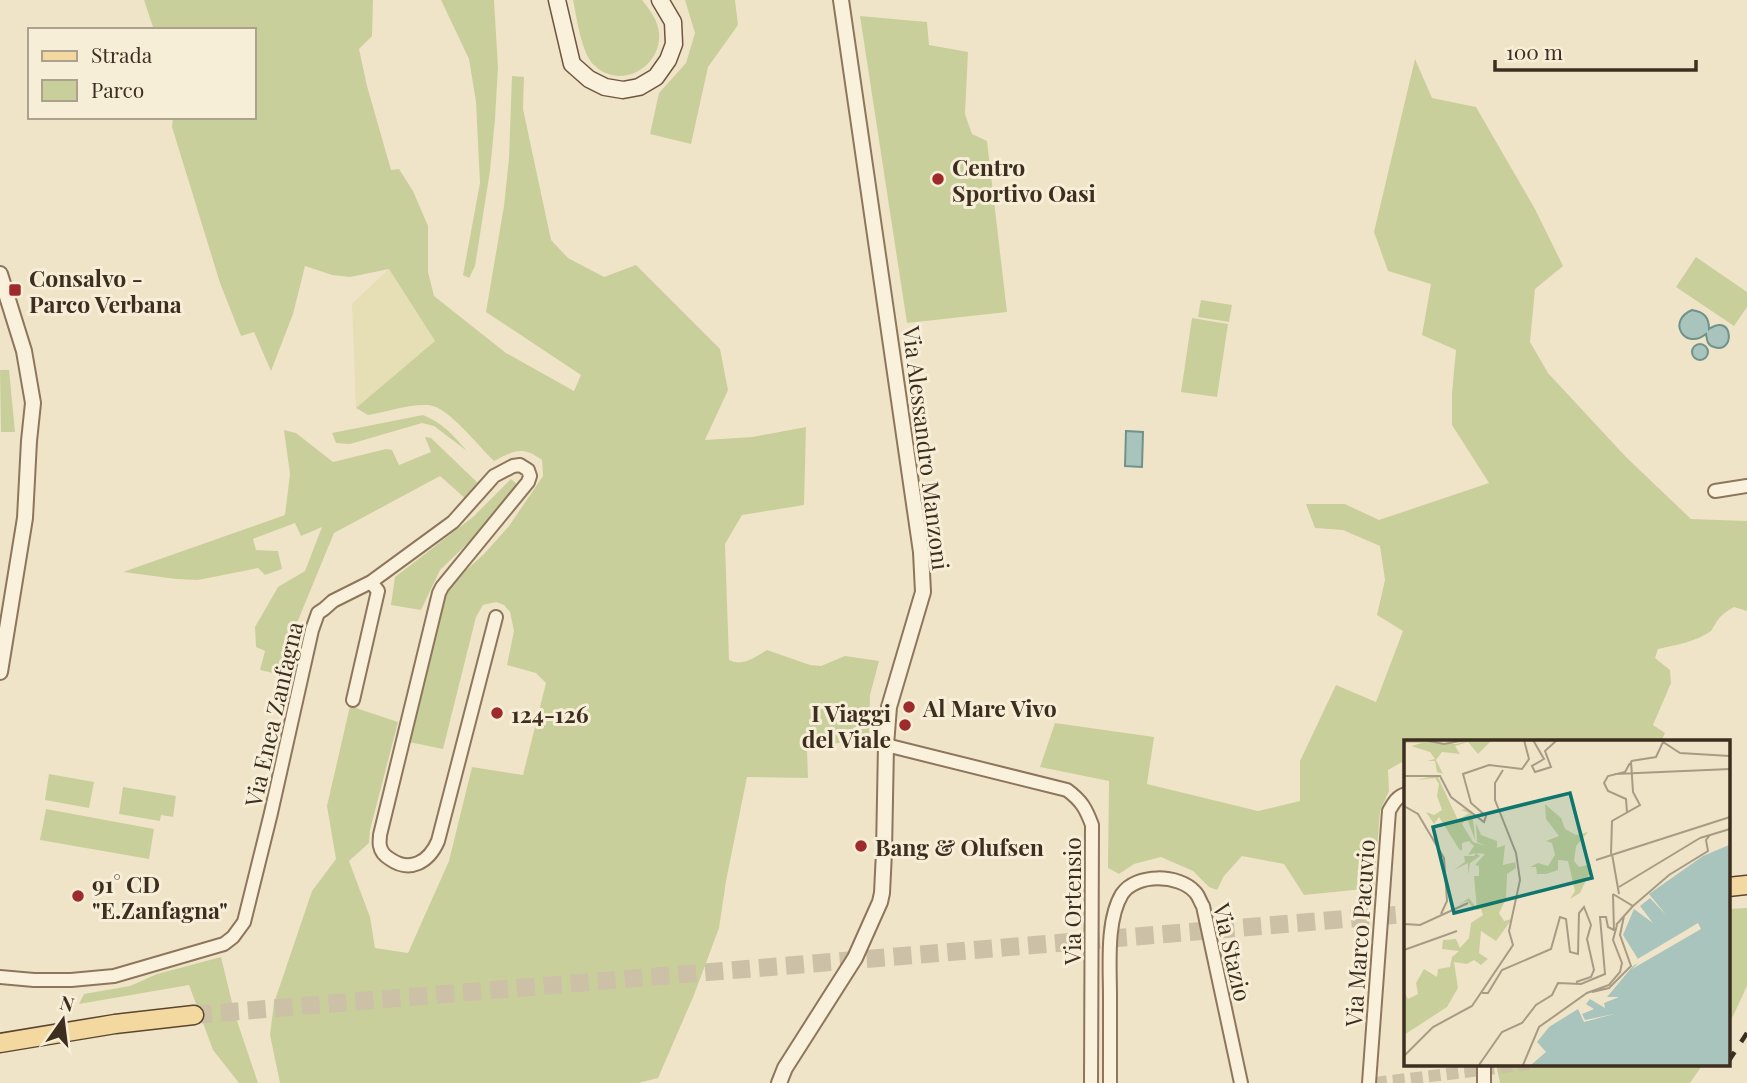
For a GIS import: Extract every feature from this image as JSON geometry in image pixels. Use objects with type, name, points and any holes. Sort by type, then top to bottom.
[{"type":"main road","points":[[557,0],[572,64],[589,79],[605,87],[623,90],[639,87],[656,77],[668,61],[674,44],[673,22],[660,0]]},
{"type":"main road","points":[[0,1043],[115,1024],[194,1015]]},
{"type":"street","name":"Via Alessandro Manzoni","points":[[779,1083],[785,1068],[855,958],[880,902],[889,707],[923,592],[921,552],[841,0]]},
{"type":"street","points":[[0,274],[24,351],[33,403],[25,517],[0,672]]},
{"type":"street","name":"Via Enea Zanfagna","points":[[0,977],[46,980],[114,976],[224,944],[233,937],[244,922],[247,911],[318,613],[333,601],[371,582],[453,522],[494,476],[520,465],[528,470],[528,482],[439,593],[380,835],[380,847],[391,860],[404,866],[417,865],[432,853],[439,841],[496,617]]},
{"type":"street","points":[[1715,491],[1747,486]]},
{"type":"street","points":[[353,700],[378,591],[371,582]]},
{"type":"street","name":"Via Ortensio","points":[[886,745],[1067,790],[1085,807],[1093,825],[1091,1083]]},
{"type":"street","name":"Via Marco Pacuvio","points":[[1369,1083],[1388,811],[1394,801],[1404,794]]},
{"type":"street","name":"Via Stazio","points":[[1110,1083],[1111,944],[1116,906],[1123,892],[1131,886],[1158,878],[1174,880],[1188,886],[1197,894],[1203,906],[1241,1083]]},
{"type":"shaded area","points":[[389,269],[435,341],[356,408],[352,304]]},
{"type":"green space","points":[[144,0],[373,0],[372,36],[359,49],[391,170],[399,169],[413,191],[428,226],[428,272],[434,296],[506,353],[574,391],[581,375],[486,312],[504,206],[512,76],[524,77],[523,109],[551,240],[568,258],[604,277],[636,265],[720,349],[728,390],[705,440],[752,437],[806,427],[804,505],[742,515],[725,544],[729,660],[744,662],[767,650],[810,665],[821,666],[845,656],[879,661],[870,695],[869,736],[807,750],[808,778],[747,777],[719,928],[658,1078],[638,1083],[280,1083],[270,1035],[274,1003],[312,891],[336,859],[327,806],[350,706],[398,722],[369,843],[349,861],[370,917],[375,948],[408,953],[449,861],[472,767],[523,775],[546,683],[536,673],[507,665],[514,631],[510,612],[504,605],[496,602],[483,605],[476,617],[443,749],[404,741],[440,594],[484,554],[509,526],[543,476],[542,460],[529,452],[518,451],[494,461],[454,419],[436,407],[412,406],[368,415],[356,408],[435,341],[389,269],[350,277],[332,275],[305,266],[293,314],[271,371],[254,332],[241,336],[220,283],[172,127],[173,119],[256,119],[256,28],[153,28]]},
{"type":"green space","points":[[441,0],[494,0],[498,67],[495,119],[475,266],[469,278],[463,275],[480,183],[476,102],[469,59]]},
{"type":"green space","points":[[573,0],[642,0],[653,15],[659,33],[654,56],[647,65],[627,75],[616,76],[595,66],[583,45]]},
{"type":"green space","points":[[685,0],[735,0],[738,25],[708,67],[691,144],[650,134],[659,93],[686,63],[695,33]]},
{"type":"green space","name":"Centro Sportivo Oasi","points":[[860,16],[927,22],[929,45],[968,52],[965,114],[972,134],[987,141],[1007,312],[907,323]]},
{"type":"green space","points":[[1415,59],[1432,98],[1476,107],[1535,209],[1563,266],[1535,289],[1530,342],[1548,373],[1626,457],[1691,519],[1747,521],[1747,611],[1734,607],[1722,615],[1705,635],[1658,649],[1655,658],[1670,670],[1671,683],[1653,725],[1665,733],[1662,740],[1404,740],[1404,768],[1402,762],[1388,770],[1389,791],[1380,811],[1374,888],[1304,895],[1284,864],[1242,856],[1224,876],[1217,890],[1209,887],[1193,871],[1161,857],[1134,864],[1119,874],[1108,868],[1109,781],[1040,767],[1055,723],[1154,737],[1147,784],[1258,811],[1300,801],[1300,761],[1336,685],[1376,702],[1403,631],[1377,615],[1385,580],[1380,546],[1343,530],[1315,528],[1306,504],[1345,504],[1379,520],[1489,483],[1452,425],[1456,350],[1422,335],[1431,284],[1388,271],[1374,232]]},
{"type":"green space","points":[[1696,257],[1747,292],[1747,307],[1734,326],[1676,287]]},
{"type":"green space","points":[[1201,300],[1232,305],[1229,322],[1198,317]]},
{"type":"green space","points":[[1192,318],[1228,324],[1217,397],[1181,392]]},
{"type":"green space","points":[[0,370],[9,370],[15,432],[1,432]]},
{"type":"green space","points":[[423,415],[442,426],[467,451],[434,426],[422,423],[350,444],[336,443],[332,433]]},
{"type":"green space","points":[[284,430],[296,433],[333,462],[386,449],[392,450],[399,465],[431,452],[425,437],[431,438],[480,485],[467,500],[440,476],[334,533],[292,635],[282,675],[260,670],[265,651],[256,647],[255,627],[278,587],[305,571],[322,527],[301,536],[295,523],[253,539],[256,550],[278,551],[282,569],[265,575],[258,568],[198,580],[123,572],[285,515],[290,474]]},
{"type":"green space","points":[[511,479],[518,485],[472,539],[440,570],[421,610],[391,605],[395,577],[473,517]]},
{"type":"green space","points":[[49,774],[94,782],[89,808],[45,800]]},
{"type":"green space","points":[[123,787],[176,796],[173,817],[161,815],[160,821],[119,814]]},
{"type":"green space","points":[[46,809],[154,829],[149,859],[40,840]]},
{"type":"green space","points":[[1747,908],[1747,986],[1730,1023],[1730,909]]},
{"type":"green space","points":[[221,957],[235,1015],[258,1083],[239,1083],[213,1050],[189,985],[79,1004],[84,994],[130,986],[157,974]]},
{"type":"green space","points":[[1496,1066],[1702,1066],[1690,1083],[1500,1083]]},
{"type":"water","points":[[1692,310],[1705,316],[1709,329],[1717,325],[1727,329],[1729,335],[1726,345],[1721,348],[1712,346],[1706,334],[1691,339],[1685,337],[1679,327],[1680,321]]},
{"type":"water","points":[[1700,344],[1708,352],[1700,360],[1692,352]]},
{"type":"water","points":[[1126,431],[1143,432],[1142,467],[1125,466]]},
{"type":"tunnel","points":[[194,1015],[1404,914]]},
{"type":"tunnel","points":[[1375,1083],[1513,1066]]},
{"type":"railway","points":[[1730,1059],[1747,1033]]},
{"type":"place","name":"Centro Sportivo Oasi","points":[[938,179]]},
{"type":"place","name":"Consalvo - Parco Verbana","points":[[15,290]]},
{"type":"place","name":"Al Mare Vivo","points":[[909,707]]},
{"type":"place","name":"124-126","points":[[497,713]]},
{"type":"place","name":"I Viaggi del Viale","points":[[905,725]]},
{"type":"place","name":"Bang & Olufsen","points":[[861,846]]},
{"type":"place","name":"91° CD \"E.Zanfagna\"","points":[[78,896]]}]
